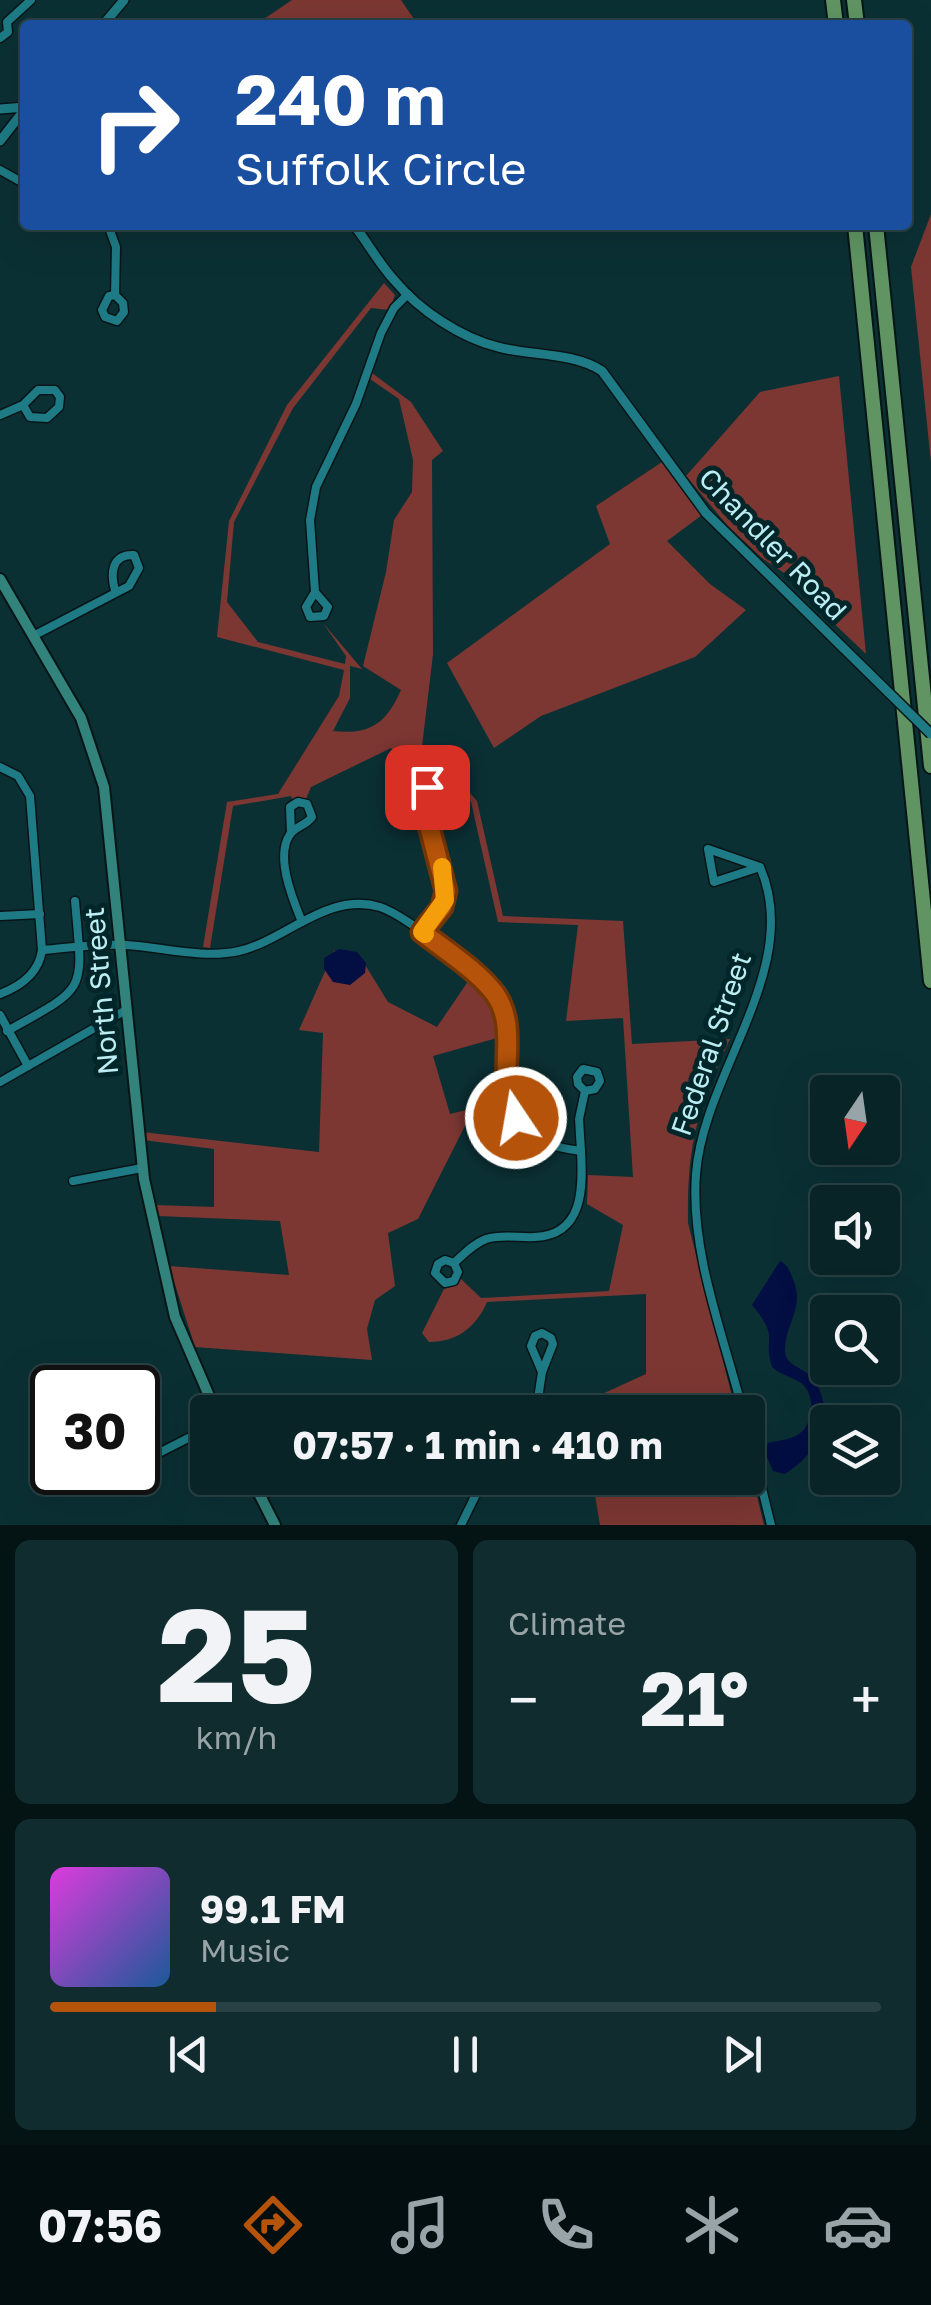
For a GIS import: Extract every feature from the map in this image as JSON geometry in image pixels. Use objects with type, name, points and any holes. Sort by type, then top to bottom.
[{"type":"highway","points":[[856,230],[931,981]]},
{"type":"highway","points":[[877,230],[931,766]]},
{"type":"main road","name":"North Street","points":[[0,580],[81,718],[96,755],[110,828],[142,1168],[164,1277],[209,1395]]},
{"type":"main road","points":[[261,1496],[275,1525]]},
{"type":"street","points":[[0,38],[8,32],[3,20],[31,0]]},
{"type":"street","points":[[106,20],[124,0]]},
{"type":"street","points":[[0,141],[20,115]]},
{"type":"street","points":[[110,230],[116,247],[115,294]]},
{"type":"street","name":"Chandler Road","points":[[358,230],[396,284],[466,336],[499,348],[584,362],[602,371],[706,513],[931,734]]},
{"type":"street","points":[[315,592],[310,520],[316,487],[356,404],[381,333],[394,308],[408,294]]},
{"type":"street","points":[[0,415],[24,406],[32,394],[44,388],[54,390],[60,397],[59,407],[47,418],[30,417],[24,406]]},
{"type":"street","points":[[32,636],[134,581],[140,568],[134,555],[125,555],[115,563],[115,590]]},
{"type":"street","points":[[0,755],[2,767],[18,776],[30,796],[42,950],[30,977],[0,994]]},
{"type":"street","points":[[422,932],[442,907],[446,891],[426,814]]},
{"type":"street","points":[[291,833],[286,884],[302,922]]},
{"type":"street","points":[[708,849],[743,861],[760,867],[714,882],[708,849]]},
{"type":"street","name":"Federal Street","points":[[739,1395],[702,1248],[695,1192],[698,1152],[708,1110],[756,995],[766,960],[770,908],[768,886],[760,867]]},
{"type":"street","points":[[8,1031],[68,995],[80,972],[75,901]]},
{"type":"street","points":[[42,950],[120,944],[220,954],[270,941],[302,922],[346,905],[366,904],[400,915],[497,996],[506,1029],[506,1094],[516,1118],[547,1144],[580,1151]]},
{"type":"street","points":[[0,916],[40,914]]},
{"type":"street","points":[[0,1082],[126,1010]]},
{"type":"street","points":[[0,1015],[28,1066]]},
{"type":"street","points":[[454,1263],[487,1239],[544,1236],[565,1226],[581,1200],[580,1111],[585,1090]]},
{"type":"street","points":[[73,1180],[142,1168]]},
{"type":"street","points":[[539,1395],[542,1372],[554,1344],[542,1333],[535,1336],[532,1346],[542,1372]]},
{"type":"street","points":[[160,1450],[190,1436]]},
{"type":"street","points":[[461,1525],[476,1495]]},
{"type":"street","points":[[764,1495],[771,1525]]},
{"type":"shaded area","points":[[292,0],[401,0],[415,20],[262,20]]},
{"type":"shaded area","points":[[931,214],[931,463],[911,267]]},
{"type":"shaded area","points":[[384,283],[395,295],[389,310],[371,308],[293,408],[234,522],[227,602],[258,642],[345,664],[346,656],[323,623],[362,669],[350,666],[350,698],[333,731],[367,729],[383,719],[401,690],[363,666],[394,520],[412,492],[413,460],[399,399],[370,379],[372,373],[411,402],[443,451],[432,460],[433,654],[419,772],[443,763],[477,801],[503,916],[623,921],[632,1044],[730,1039],[696,1128],[688,1223],[732,1395],[600,1395],[646,1374],[646,1294],[487,1302],[477,1319],[456,1336],[429,1342],[422,1333],[444,1289],[460,1278],[481,1298],[609,1291],[623,1225],[587,1204],[588,1175],[633,1177],[623,1018],[566,1021],[578,925],[498,922],[471,802],[441,775],[430,783],[411,784],[391,748],[311,787],[306,799],[293,801],[291,796],[233,806],[210,948],[203,947],[227,802],[278,794],[339,696],[344,670],[217,637],[229,521],[287,405]]},
{"type":"shaded area","points":[[839,376],[866,654],[801,592],[793,579],[762,558],[728,526],[686,476],[760,392]]},
{"type":"shaded area","points":[[662,462],[702,515],[667,541],[710,584],[746,610],[695,657],[541,716],[494,748],[447,663],[610,544],[596,506]]},
{"type":"shaded area","points":[[339,949],[357,952],[366,963],[365,973],[350,985],[333,982],[324,969],[324,958]]},
{"type":"shaded area","points":[[334,951],[359,955],[388,1002],[437,1027],[469,980],[481,992],[493,1013],[497,1038],[433,1056],[450,1114],[474,1108],[418,1219],[388,1233],[395,1286],[375,1300],[367,1329],[372,1360],[195,1347],[169,1266],[289,1275],[280,1221],[158,1216],[155,1205],[214,1207],[214,1149],[143,1140],[142,1132],[319,1152],[323,1033],[299,1030]]},
{"type":"shaded area","points":[[780,1261],[787,1266],[797,1298],[785,1354],[810,1377],[810,1385],[817,1385],[823,1405],[811,1405],[801,1383],[772,1367],[766,1325],[752,1305]]},
{"type":"shaded area","points":[[810,1416],[807,1456],[785,1474],[773,1471],[765,1452],[768,1443],[792,1438]]},
{"type":"shaded area","points":[[595,1495],[757,1495],[764,1525],[600,1525]]},
{"type":"slow traffic","points":[[425,934],[422,932],[445,900],[442,867]]},
{"type":"route","points":[[427,787],[433,796],[426,814],[446,891],[442,907],[422,932],[497,996],[506,1029],[506,1094],[516,1118]]}]
